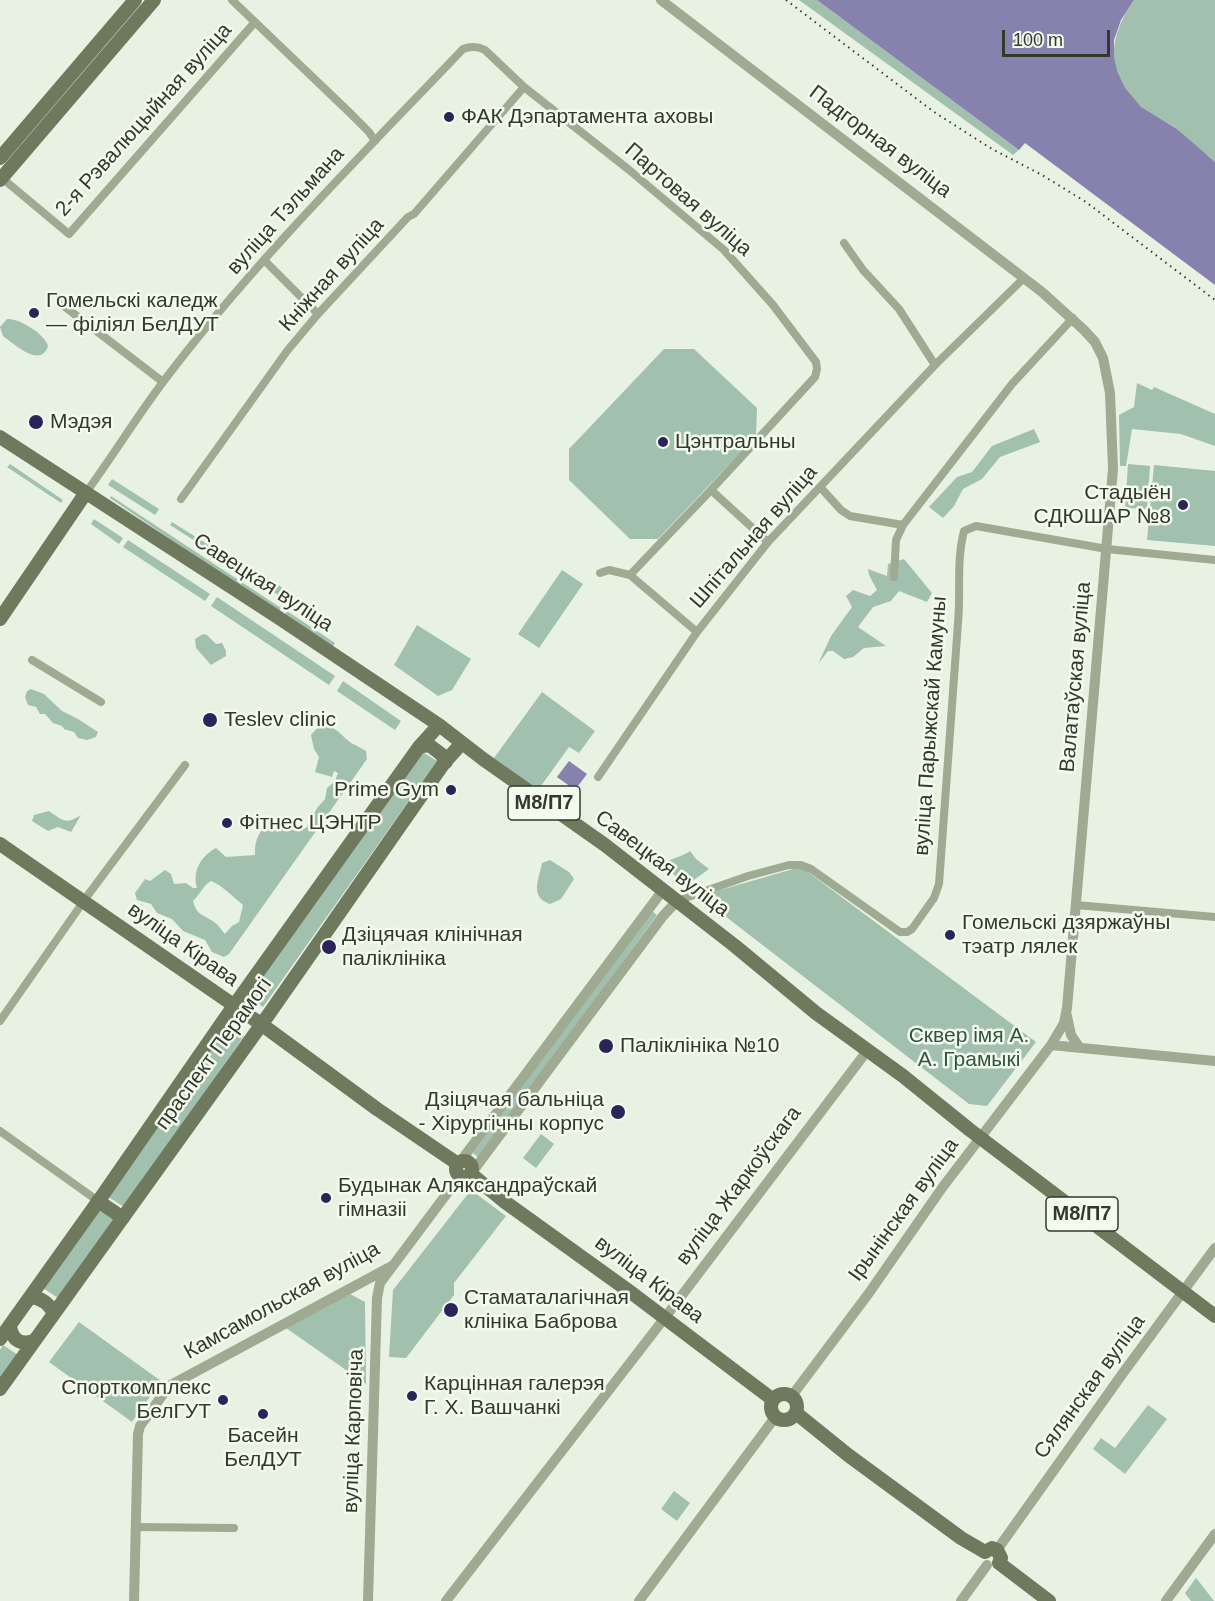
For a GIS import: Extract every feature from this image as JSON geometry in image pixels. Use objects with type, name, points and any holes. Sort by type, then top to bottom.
[{"type":"main road","points":[[0,158],[135,0]]},
{"type":"main road","points":[[1,179],[154,0]]},
{"type":"main road","name":"Савецкая вуліца","points":[[0,437],[439,725],[605,845],[816,1013],[903,1076],[1215,1316]]},
{"type":"main road","points":[[0,619],[85,494]]},
{"type":"main road","name":"праспект Перамогі","points":[[0,1340],[234,1006],[419,747],[439,725]]},
{"type":"main road","name":"праспект Перамогі","points":[[0,1389],[446,762],[462,743]]},
{"type":"main road","points":[[419,747],[429,745],[441,753],[446,762]]},
{"type":"main road","name":"вуліца Кірава","points":[[0,844],[234,1006]]},
{"type":"main road","points":[[244,1002],[259,1014],[261,1024],[250,1028],[234,1016],[234,1006],[244,1002]]},
{"type":"main road","name":"вуліца Кірава","points":[[261,1024],[628,1290],[772,1399]]},
{"type":"main road","points":[[98,1201],[123,1218]]},
{"type":"main road","points":[[31,1297],[38,1297],[46,1302],[54,1314]]},
{"type":"main road","points":[[10,1326],[11,1335],[17,1342],[27,1344],[35,1340]]},
{"type":"main road","points":[[779,1394],[791,1397],[798,1406],[796,1413],[791,1419],[784,1420],[776,1416],[772,1410],[772,1399],[779,1394]]},
{"type":"main road","points":[[796,1413],[943,1526],[992,1557],[1049,1601]]},
{"type":"street","points":[[232,0],[356,118],[375,141]]},
{"type":"street","name":"Падгорная вуліца","points":[[661,0],[1024,278],[1072,318]]},
{"type":"street","name":"2-я Рэвалюцыйная вуліца","points":[[1,179],[69,234],[255,22]]},
{"type":"street","name":"Партовая вуліца","points":[[463,49],[470,47],[485,50],[524,87],[628,169],[724,250],[773,305],[816,362],[815,376],[630,575]]},
{"type":"street","name":"вуліца Тэльмана","points":[[85,494],[163,382],[222,309],[375,141],[463,49]]},
{"type":"street","name":"Кніжная вуліца","points":[[181,499],[272,372],[318,314],[408,217],[414,214],[524,87]]},
{"type":"street","points":[[844,243],[863,270],[899,309],[935,365]]},
{"type":"street","points":[[265,261],[318,314]]},
{"type":"street","name":"Шпітальная вуліца","points":[[598,777],[697,632],[768,542],[935,365],[1024,278]]},
{"type":"street","points":[[60,303],[163,382]]},
{"type":"street","points":[[894,577],[896,540],[903,525],[1012,384],[1072,318]]},
{"type":"street","name":"Валатаўская вуліца","points":[[1051,1046],[1066,1014],[1113,469],[1113,423],[1107,371],[1095,342],[1072,318]]},
{"type":"street","points":[[821,488],[841,510],[850,516],[903,525]]},
{"type":"street","points":[[711,490],[768,542]]},
{"type":"street","name":"вуліца Парыжскай Камуны","points":[[694,895],[770,869],[801,865],[811,869],[900,932],[912,929],[934,898],[939,884],[953,672],[960,603],[958,576],[964,531],[976,526],[1107,549]]},
{"type":"street","points":[[1107,549],[1215,560]]},
{"type":"street","points":[[600,573],[609,570],[630,575],[697,632]]},
{"type":"street","points":[[32,660],[101,702]]},
{"type":"street","points":[[0,1021],[83,901],[185,765]]},
{"type":"street","points":[[663,890],[679,895],[694,895]]},
{"type":"street","name":"Камсамольская вуліца","points":[[464,1170],[544,1050],[663,890]]},
{"type":"street","points":[[677,901],[694,895]]},
{"type":"street","name":"Камсамольская вуліца","points":[[135,1527],[138,1434],[140,1426],[169,1386],[392,1266],[464,1170],[556,1059],[663,916],[677,901]]},
{"type":"street","points":[[1076,905],[1215,916]]},
{"type":"street","points":[[650,907],[663,916]]},
{"type":"street","points":[[1066,1014],[1071,1035],[1080,1048]]},
{"type":"street","points":[[1051,1046],[1215,1061]]},
{"type":"street","name":"Ірынінская вуліца","points":[[791,1397],[869,1293],[936,1196],[1051,1046]]},
{"type":"street","points":[[544,1050],[556,1059]]},
{"type":"street","name":"вуліца Жаркоўскага","points":[[446,1601],[867,1051]]},
{"type":"street","points":[[0,1131],[98,1201]]},
{"type":"street","name":"Сялянская вуліца","points":[[961,1601],[1215,1248]]},
{"type":"street","name":"вуліца Карповіча","points":[[368,1601],[378,1298],[380,1284],[392,1266]]},
{"type":"street","points":[[367,1280],[377,1280],[380,1284]]},
{"type":"street","points":[[639,1601],[776,1416]]},
{"type":"street","points":[[134,1601],[135,1527],[234,1528]]},
{"type":"street","points":[[1166,1601],[1215,1534]]},
{"type":"green space","points":[[799,0],[817,0],[1019,150],[1013,155]]},
{"type":"green space","points":[[1134,0],[1215,0],[1215,162],[1177,129],[1141,107],[1121,82],[1114,55],[1115,41],[1125,14]]},
{"type":"green space","points":[[7,319],[18,321],[37,332],[48,346],[45,353],[34,355],[27,353],[3,336],[0,327]]},
{"type":"green space","name":"Цэнтральны","points":[[664,349],[694,349],[757,408],[756,436],[658,539],[630,539],[569,480],[569,449]]},
{"type":"green space","points":[[1137,383],[1152,390],[1154,387],[1215,414],[1215,446],[1181,434],[1132,429],[1126,466],[1120,466],[1119,415],[1134,407]]},
{"type":"green space","points":[[1034,429],[1040,442],[1000,457],[982,479],[963,489],[954,506],[943,518],[929,507],[957,477],[972,472],[992,446]]},
{"type":"green space","points":[[10,464],[63,500],[61,503],[7,467]]},
{"type":"green space","points":[[1128,464],[1150,466],[1147,509],[1125,508]]},
{"type":"green space","name":"Стадыён СДЮШАР №8","points":[[1154,465],[1215,471],[1215,546],[1147,540]]},
{"type":"green space","points":[[112,479],[159,509],[155,515],[108,485]]},
{"type":"green space","points":[[111,496],[281,608],[278,613],[110,498]]},
{"type":"green space","points":[[94,519],[123,538],[119,544],[91,524]]},
{"type":"green space","points":[[172,522],[236,562],[234,566],[170,525]]},
{"type":"green space","points":[[128,540],[210,594],[205,601],[123,547]]},
{"type":"green space","points":[[904,559],[932,593],[927,602],[899,591],[891,601],[873,607],[858,627],[886,646],[864,648],[853,657],[844,659],[833,651],[828,651],[818,664],[831,636],[852,607],[846,596],[853,590],[870,596],[877,590],[868,569],[887,576],[888,564]]},
{"type":"green space","points":[[243,562],[289,592],[284,599],[239,569]]},
{"type":"green space","points":[[562,570],[583,584],[539,648],[518,634]]},
{"type":"green space","points":[[217,597],[335,676],[329,685],[211,606]]},
{"type":"green space","points":[[287,611],[335,643],[332,648],[284,616]]},
{"type":"green space","points":[[417,625],[471,659],[452,690],[438,696],[394,665]]},
{"type":"green space","points":[[203,634],[216,644],[222,643],[226,651],[226,656],[211,665],[196,648],[195,639]]},
{"type":"green space","points":[[343,681],[401,721],[395,730],[337,691]]},
{"type":"green space","points":[[31,689],[44,694],[62,711],[98,732],[96,737],[87,740],[78,738],[74,732],[53,723],[45,714],[40,714],[36,707],[28,705],[25,697],[27,691]]},
{"type":"green space","points":[[542,692],[595,731],[579,753],[569,747],[538,790],[494,758]]},
{"type":"green space","points":[[319,726],[330,727],[366,751],[367,759],[229,954],[224,957],[212,952],[205,940],[183,931],[172,919],[157,913],[151,904],[137,900],[135,893],[145,879],[150,881],[165,870],[171,874],[174,884],[186,883],[197,888],[196,876],[199,865],[206,855],[216,848],[226,857],[255,855],[259,834],[274,820],[294,830],[300,831],[307,827],[317,808],[325,799],[327,788],[335,781],[338,773],[334,771],[332,777],[315,772],[319,757],[314,749],[311,735]],"holes":[[[211,881],[243,905],[239,922],[225,934],[216,923],[199,912],[193,901]]]},
{"type":"green space","points":[[421,751],[437,761],[263,1007],[246,995]]},
{"type":"green space","points":[[49,811],[68,821],[81,815],[71,832],[58,827],[48,831],[32,821],[34,815]]},
{"type":"green space","points":[[690,851],[709,869],[686,884],[662,866]]},
{"type":"green space","points":[[550,860],[569,872],[574,879],[561,899],[550,904],[539,897],[537,887],[542,863]]},
{"type":"green space","name":"Сквер імя А. А. Грамыкі","points":[[793,869],[804,869],[1036,1042],[987,1106],[969,1104],[708,903],[703,895]]},
{"type":"green space","points":[[652,911],[657,915],[479,1158],[473,1153]]},
{"type":"green space","points":[[228,1024],[244,1036],[124,1207],[107,1196]]},
{"type":"green space","points":[[541,1134],[554,1144],[536,1168],[523,1158]]},
{"type":"green space","points":[[471,1190],[506,1216],[454,1283],[454,1295],[406,1358],[389,1357],[393,1290]]},
{"type":"green space","points":[[99,1210],[114,1220],[58,1298],[43,1288]]},
{"type":"green space","points":[[350,1294],[365,1302],[366,1384],[286,1328]]},
{"type":"green space","points":[[79,1322],[161,1381],[132,1422],[49,1362]]},
{"type":"green space","points":[[3,1345],[18,1355],[0,1381],[0,1350]]},
{"type":"green space","points":[[1148,1405],[1167,1419],[1125,1474],[1093,1449],[1101,1438],[1115,1448]]},
{"type":"green space","points":[[674,1491],[690,1503],[677,1521],[661,1509]]},
{"type":"green space","points":[[1196,1578],[1214,1601],[1191,1601],[1185,1593]]},
{"type":"shaded area","points":[[817,0],[1134,0],[1121,20],[1114,40],[1117,71],[1125,88],[1141,107],[1177,129],[1215,162],[1215,285],[1025,143],[1019,150]]},
{"type":"shaded area","points":[[569,761],[587,774],[575,790],[557,777]]},
{"type":"railway","points":[[786,0],[934,112],[992,149],[1042,175],[1086,202],[1215,300]]},
{"type":"place","name":"ФАК Дэпартамента аховы","points":[[449,117]]},
{"type":"place","name":"Гомельскі каледж — філіял БелДУТ","points":[[34,313]]},
{"type":"place","name":"Мэдэя","points":[[36,422]]},
{"type":"place","name":"Цэнтральны","points":[[663,442]]},
{"type":"place","name":"Стадыён СДЮШАР №8","points":[[1183,505]]},
{"type":"place","name":"Teslev clinic","points":[[210,720]]},
{"type":"place","name":"Prime Gym","points":[[451,790]]},
{"type":"place","name":"Фітнес ЦЭНТР","points":[[227,823]]},
{"type":"place","name":"Гомельскі дзяржаўны тэатр лялек","points":[[950,935]]},
{"type":"place","name":"Дзіцячая клінічная паліклініка","points":[[329,947]]},
{"type":"place","name":"Паліклініка №10","points":[[606,1046]]},
{"type":"place","name":"Дзіцячая бальніца - Хірургічны корпус","points":[[618,1112]]},
{"type":"place","name":"Будынак Аляксандраўскай гімназіі","points":[[326,1198]]},
{"type":"place","name":"Стаматалагічная клініка Баброва","points":[[451,1310]]},
{"type":"place","name":"Карцінная галерэя Г. Х. Вашчанкі","points":[[412,1396]]},
{"type":"place","name":"Спорткомплекс БелГУТ","points":[[223,1400]]},
{"type":"place","name":"Басейн БелДУТ","points":[[263,1414]]}]
